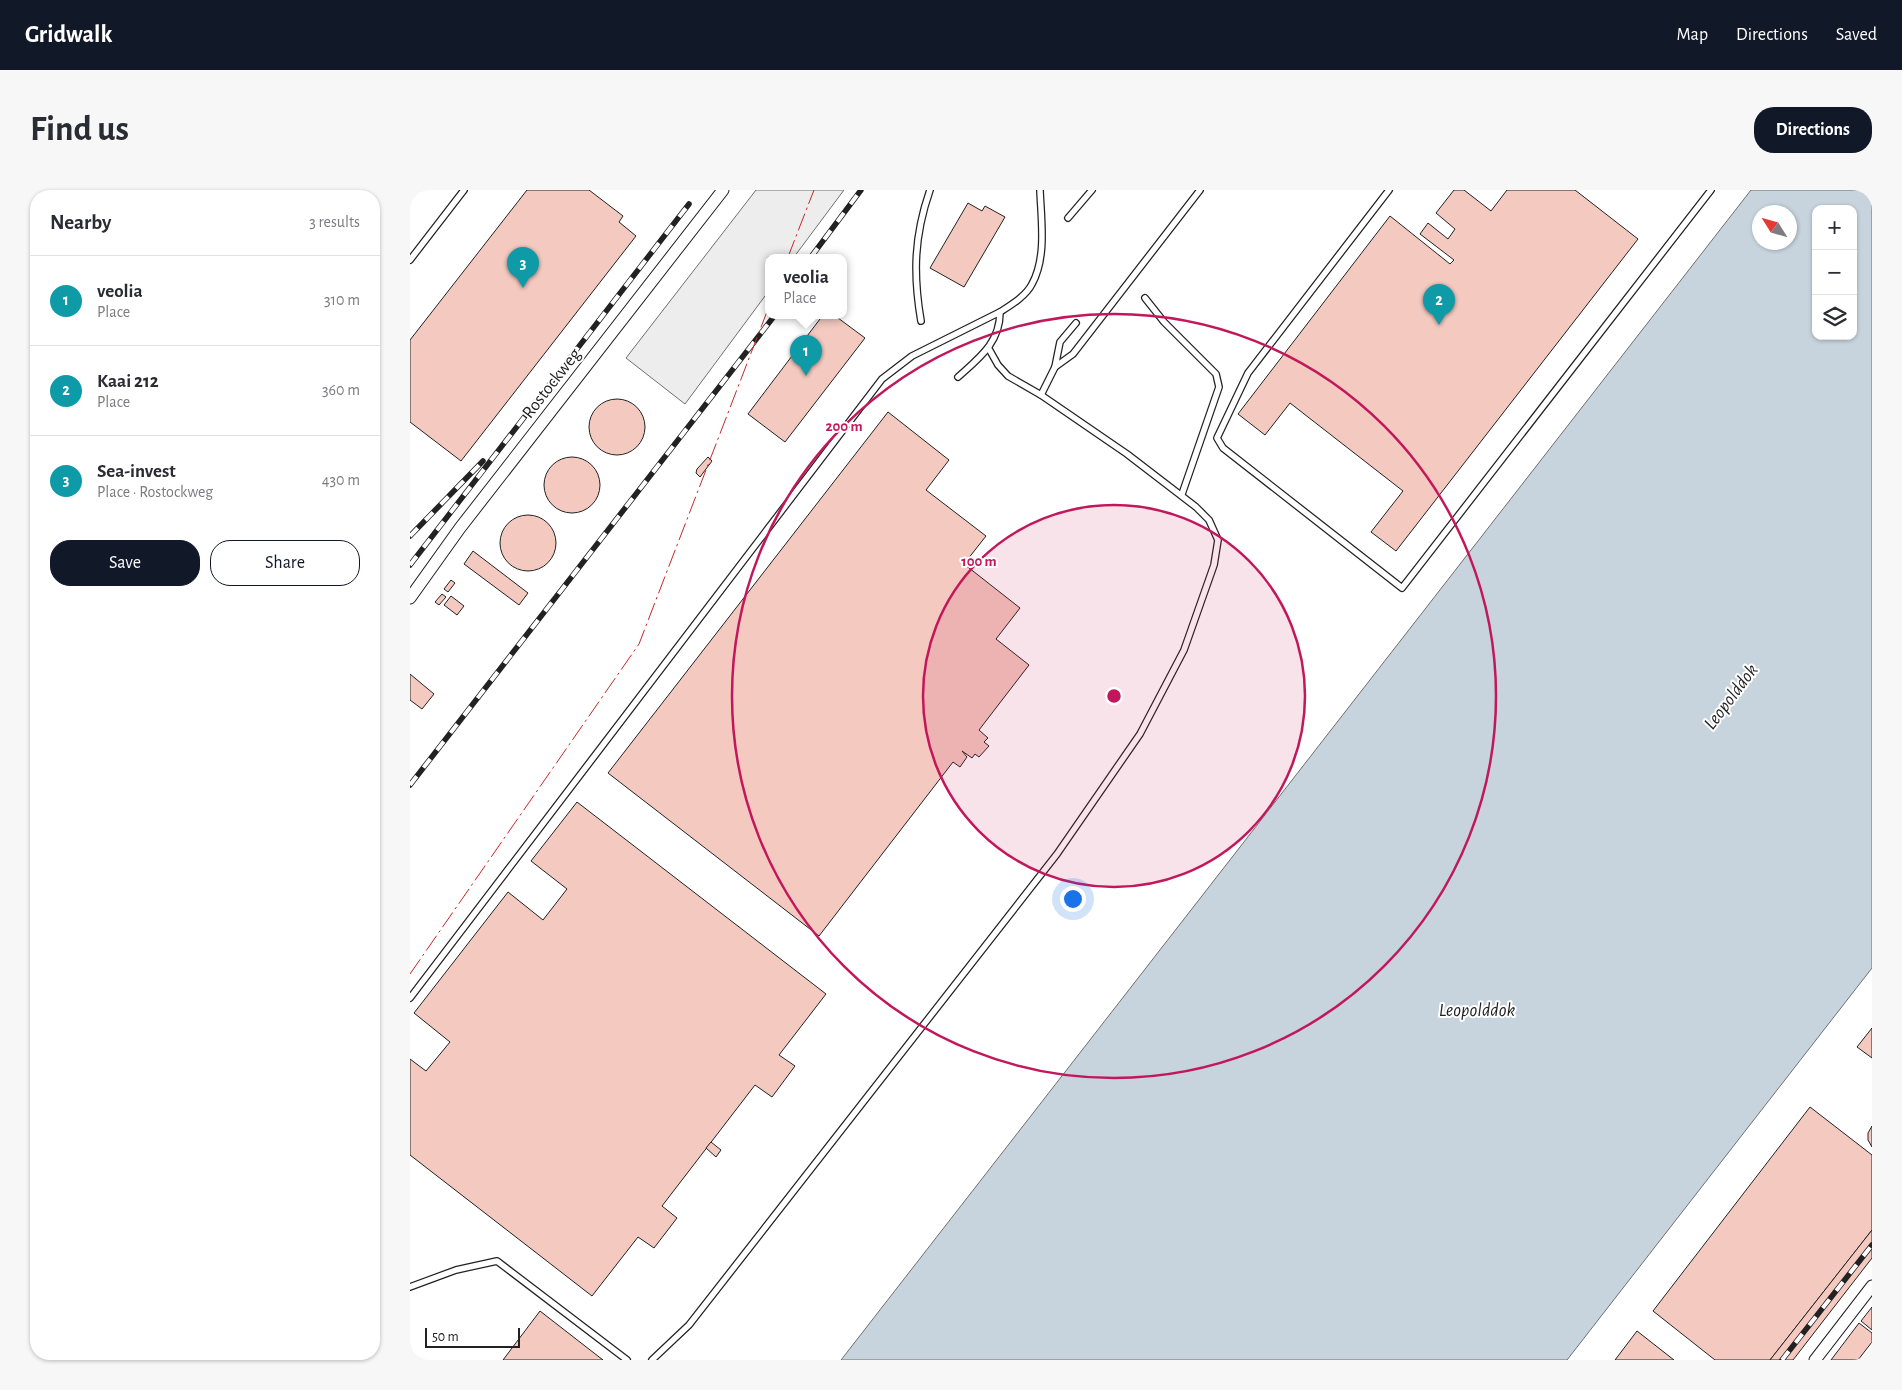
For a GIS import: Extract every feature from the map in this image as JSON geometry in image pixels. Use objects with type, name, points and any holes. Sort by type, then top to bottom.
[{"type":"street","name":"Rostockweg","points":[[410,598],[466,520],[723,190]]},
{"type":"street","points":[[1815,1360],[1872,1286]]},
{"type":"lane","points":[[410,260],[464,190]]},
{"type":"lane","points":[[921,321],[915,287],[915,251],[923,210],[930,190]]},
{"type":"lane","points":[[410,998],[882,379],[912,356],[1015,303],[1032,284],[1041,256],[1040,190]]},
{"type":"lane","points":[[1068,218],[1092,190]]},
{"type":"lane","points":[[1055,367],[1073,354],[1200,190]]},
{"type":"lane","points":[[1389,190],[1248,373],[1217,438],[1223,448],[1402,588],[1711,190]]},
{"type":"lane","points":[[1145,298],[1164,322],[1216,374],[1218,387],[1182,494]]},
{"type":"lane","points":[[958,377],[989,349],[1000,324],[1000,312]]},
{"type":"lane","points":[[1041,395],[1055,367],[1060,342],[1076,323]]},
{"type":"lane","points":[[652,1360],[689,1325],[1045,870],[1140,734],[1184,650],[1217,552],[1218,540],[1209,520],[1182,494],[1041,395],[1008,376],[998,365],[989,349]]},
{"type":"lane","points":[[410,1287],[456,1270],[497,1262],[627,1360]]},
{"type":"shaded area","points":[[756,190],[844,190],[796,254],[765,254],[765,296],[685,404],[626,358]]},
{"type":"water","name":"Leopolddok","points":[[1751,190],[1872,190],[1872,968],[1567,1360],[841,1360]]},
{"type":"building","points":[[527,190],[589,190],[623,216],[619,222],[636,236],[461,461],[410,422],[410,340]]},
{"type":"building","points":[[1454,190],[1464,190],[1491,211],[1507,190],[1575,190],[1638,239],[1396,551],[1371,532],[1403,491],[1290,403],[1265,435],[1238,414],[1390,216],[1450,264],[1454,260],[1420,234],[1428,223],[1448,239],[1455,229],[1436,213]]},
{"type":"building","points":[[968,203],[982,211],[985,206],[1005,217],[964,287],[930,268]]},
{"type":"building","points":[[820,319],[839,319],[865,338],[785,442],[748,414]]},
{"type":"building","points":[[617,399],[628,401],[637,407],[643,416],[645,427],[643,438],[637,447],[628,453],[617,455],[606,453],[597,447],[591,438],[589,427],[591,416],[597,407],[606,401]]},
{"type":"building","points":[[888,412],[949,460],[926,490],[986,536],[964,564],[1020,608],[996,639],[1029,665],[979,730],[988,738],[984,742],[989,746],[979,757],[975,754],[972,758],[962,751],[967,757],[960,767],[953,762],[819,936],[608,773]]},
{"type":"building","points":[[572,457],[583,459],[592,465],[598,474],[600,485],[598,496],[592,505],[583,511],[572,513],[561,511],[552,505],[546,496],[544,485],[546,474],[552,465],[561,459]]},
{"type":"building","points":[[708,457],[712,461],[700,477],[696,473],[697,469]]},
{"type":"building","points":[[528,515],[539,517],[548,523],[554,532],[556,543],[554,554],[548,563],[539,569],[528,571],[517,569],[508,563],[502,554],[500,543],[502,532],[508,523],[517,517]]},
{"type":"building","points":[[473,551],[528,593],[519,605],[464,564]]},
{"type":"building","points":[[451,580],[455,583],[448,592],[444,589]]},
{"type":"building","points":[[442,594],[446,597],[439,605],[435,602]]},
{"type":"building","points":[[451,596],[464,606],[457,615],[444,605]]},
{"type":"building","points":[[410,674],[434,694],[422,709],[410,700]]},
{"type":"building","points":[[577,802],[826,994],[779,1055],[795,1066],[772,1097],[755,1085],[662,1206],[677,1218],[654,1248],[638,1237],[592,1296],[410,1155],[410,1059],[426,1071],[450,1042],[414,1013],[508,892],[543,920],[567,889],[531,861]]},
{"type":"building","points":[[1872,1028],[1872,1058],[1857,1047]]},
{"type":"building","points":[[1810,1107],[1872,1155],[1872,1230],[1770,1360],[1715,1360],[1653,1311]]},
{"type":"building","points":[[1872,1126],[1872,1147],[1868,1140],[1868,1133]]},
{"type":"building","points":[[711,1142],[721,1150],[716,1157],[706,1148]]},
{"type":"building","points":[[1872,1230],[1872,1258],[1793,1360],[1770,1360]]},
{"type":"building","points":[[1872,1307],[1872,1330],[1861,1321]]},
{"type":"building","points":[[540,1311],[603,1360],[503,1360]]},
{"type":"building","points":[[1859,1323],[1872,1333],[1872,1342],[1858,1360],[1831,1360]]},
{"type":"building","points":[[1637,1331],[1674,1360],[1615,1360]]},
{"type":"railway","points":[[813,254],[861,190]]},
{"type":"railway","points":[[410,565],[689,204]]},
{"type":"railway","points":[[410,785],[772,319]]},
{"type":"railway","points":[[410,536],[483,461]]},
{"type":"railway","points":[[1782,1360],[1872,1245]]},
{"type":"power","points":[[789,254],[814,190]]},
{"type":"power","points":[[410,974],[639,644],[765,317]]},
{"type":"place","name":"Sea-invest","points":[[523,288]]},
{"type":"place","name":"Kaai 212","points":[[1439,325]]},
{"type":"place","name":"veolia","points":[[806,376]]}]
